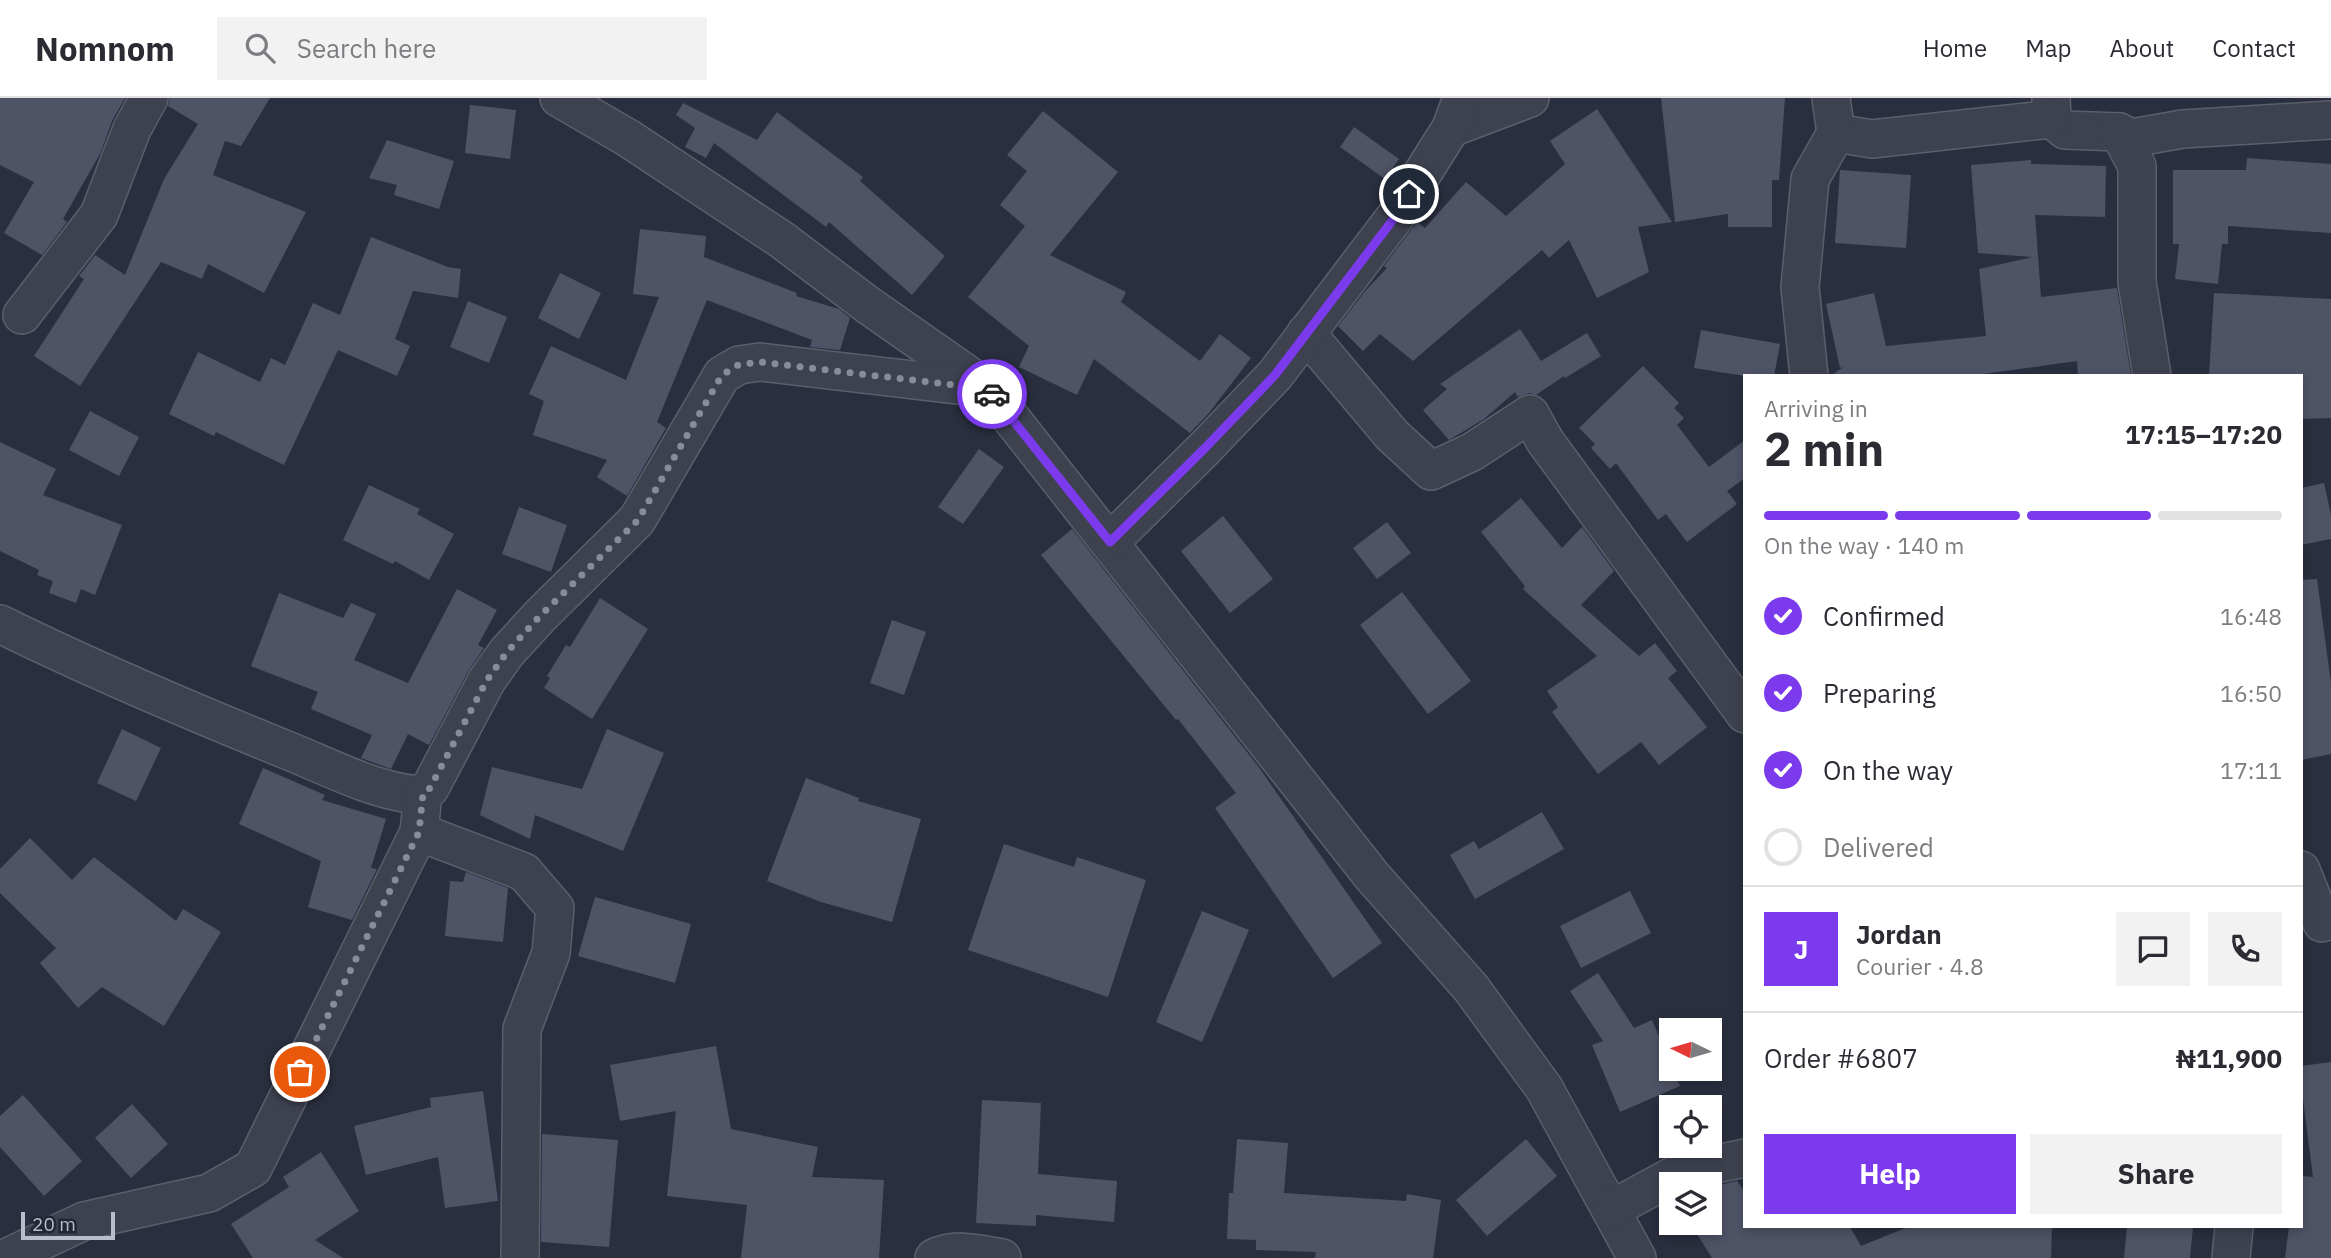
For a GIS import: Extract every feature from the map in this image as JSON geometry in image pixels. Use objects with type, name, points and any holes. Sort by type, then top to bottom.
[{"type":"street","points":[[23,315],[99,215],[132,129],[149,98]]},
{"type":"street","points":[[559,98],[628,138],[782,240],[867,305],[988,389],[1372,876],[1471,988],[1544,1088],[1637,1258]]},
{"type":"street","points":[[1110,542],[1275,375],[1395,217],[1457,113],[1530,98]]},
{"type":"street","points":[[1809,374],[1800,287],[1810,179],[1836,134],[1831,98]]},
{"type":"street","points":[[1836,134],[1872,139],[2051,108],[2065,130],[2119,131],[2131,138],[2183,129],[2331,120]]},
{"type":"street","points":[[2119,131],[2137,166],[2137,282],[2152,374]]},
{"type":"street","points":[[1306,333],[1392,435],[1431,471],[1472,452],[1530,414],[1545,441],[1743,711]]},
{"type":"street","points":[[0,624],[74,660],[276,746],[374,785],[413,794],[423,793],[430,788],[487,680],[507,652],[638,520],[722,375],[738,365],[760,362],[988,389]]},
{"type":"street","points":[[6,1258],[84,1221],[209,1193],[253,1168],[419,832],[423,793]]},
{"type":"street","points":[[419,832],[524,872],[555,908],[551,953],[522,1029],[520,1258]]},
{"type":"street","points":[[2303,877],[2318,926]]},
{"type":"street","points":[[1612,1209],[1682,1171],[1743,1158]]},
{"type":"street","points":[[2231,1258],[2234,1228]]},
{"type":"street","points":[[934,1258],[946,1252],[968,1252],[1002,1258]]},
{"type":"building","points":[[0,98],[125,98],[112,121],[101,152],[63,219],[67,222],[42,255],[4,233],[34,182],[0,165]]},
{"type":"building","points":[[170,98],[270,98],[241,146],[225,141],[213,175],[306,212],[264,293],[208,264],[202,279],[161,262],[80,386],[34,356],[84,279],[79,276],[95,255],[125,275],[164,179],[198,124],[168,106]]},
{"type":"building","points":[[1661,98],[1785,98],[1779,180],[1772,180],[1772,227],[1728,227],[1728,214],[1675,222]]},
{"type":"building","points":[[683,103],[757,140],[777,112],[863,177],[860,181],[945,256],[912,295],[829,222],[826,227],[714,143],[706,158],[685,147],[695,128],[676,115]]},
{"type":"building","points":[[470,105],[516,110],[510,159],[465,153]]},
{"type":"building","points":[[1597,109],[1672,222],[1638,227],[1649,272],[1597,298],[1569,240],[1549,258],[1542,250],[1413,361],[1380,334],[1363,351],[1338,326],[1387,268],[1384,266],[1417,222],[1425,228],[1466,182],[1506,216],[1565,164],[1550,141]]},
{"type":"building","points":[[1043,111],[1118,172],[1050,255],[1126,292],[1121,302],[1200,361],[1220,334],[1251,358],[1209,413],[1190,433],[1094,359],[1077,395],[1019,367],[1029,346],[968,297],[1025,226],[1000,205],[1027,171],[1007,155]]},
{"type":"building","points":[[1354,127],[1399,159],[1385,179],[1340,147]]},
{"type":"building","points":[[387,140],[454,161],[439,209],[394,195],[397,185],[369,178]]},
{"type":"building","points":[[2247,158],[2331,164],[2331,233],[2228,226],[2228,244],[2222,244],[2218,284],[2175,279],[2179,244],[2173,244],[2173,170],[2246,170]]},
{"type":"building","points":[[2031,160],[2031,164],[2106,166],[2105,217],[2035,215],[2041,297],[2117,288],[2131,374],[2078,374],[2077,361],[1983,374],[1834,374],[1843,367],[1840,368],[1826,304],[1874,293],[1886,346],[1986,336],[1979,269],[2033,257],[1978,253],[1971,165]]},
{"type":"building","points":[[1840,170],[1911,175],[1906,248],[1835,243]]},
{"type":"building","points":[[640,229],[706,236],[704,257],[797,293],[796,296],[839,309],[850,318],[840,350],[810,347],[812,340],[707,300],[657,422],[666,428],[627,496],[597,477],[607,460],[533,435],[544,401],[529,394],[551,346],[626,380],[659,297],[633,294]]},
{"type":"building","points":[[371,237],[448,267],[461,269],[458,298],[413,291],[395,339],[410,346],[397,376],[338,350],[284,465],[216,432],[214,436],[169,414],[198,352],[260,382],[271,358],[285,365],[313,303],[340,315]]},
{"type":"building","points":[[560,273],[601,293],[579,339],[538,318]]},
{"type":"building","points":[[2214,293],[2331,299],[2331,418],[2303,419],[2303,374],[2209,374]]},
{"type":"building","points":[[468,301],[507,317],[489,363],[450,347]]},
{"type":"building","points":[[1520,329],[1541,361],[1587,333],[1601,356],[1536,395],[1529,393],[1518,397],[1515,392],[1484,419],[1449,440],[1423,410],[1447,389],[1440,384]]},
{"type":"building","points":[[1701,330],[1780,344],[1774,374],[1743,376],[1694,368]]},
{"type":"building","points":[[1643,366],[1679,403],[1674,408],[1684,418],[1677,425],[1709,467],[1743,442],[1743,479],[1727,491],[1737,504],[1687,542],[1666,514],[1658,520],[1616,463],[1610,469],[1591,448],[1595,444],[1579,428]]},
{"type":"building","points":[[90,411],[139,437],[119,476],[69,450]]},
{"type":"building","points":[[0,442],[56,469],[43,495],[122,525],[95,595],[81,589],[76,603],[49,593],[53,581],[37,575],[39,570],[0,551]]},
{"type":"building","points":[[979,449],[1004,467],[963,524],[938,507]]},
{"type":"building","points":[[2324,483],[2331,515],[2331,539],[2303,545],[2303,488]]},
{"type":"building","points":[[369,485],[420,509],[417,514],[454,534],[429,580],[395,561],[393,564],[343,540]]},
{"type":"building","points":[[1521,498],[1562,548],[1582,527],[1614,571],[1581,605],[1639,656],[1655,643],[1677,671],[1668,678],[1707,727],[1659,765],[1641,742],[1598,774],[1552,712],[1558,707],[1547,691],[1597,656],[1523,589],[1525,586],[1481,532]]},
{"type":"building","points":[[519,507],[567,525],[551,572],[502,554]]},
{"type":"building","points":[[1223,516],[1273,579],[1230,613],[1181,551]]},
{"type":"building","points":[[1387,522],[1411,553],[1377,579],[1353,548]]},
{"type":"building","points":[[1072,529],[1258,766],[1382,943],[1333,978],[1215,808],[1236,793],[1041,555]]},
{"type":"building","points":[[2317,579],[2331,683],[2331,754],[2303,760],[2303,580]]},
{"type":"building","points":[[457,589],[497,610],[478,645],[484,648],[469,670],[429,745],[408,734],[391,769],[361,758],[372,735],[311,709],[318,692],[251,666],[279,593],[343,618],[351,603],[376,614],[354,660],[408,683]]},
{"type":"building","points":[[1402,592],[1471,681],[1428,714],[1360,625]]},
{"type":"building","points":[[600,598],[648,629],[592,719],[544,688],[550,678],[547,676],[566,645],[570,647]]},
{"type":"building","points":[[892,620],[926,632],[904,695],[870,683]]},
{"type":"building","points":[[122,729],[161,748],[136,801],[97,783]]},
{"type":"building","points":[[607,729],[664,753],[623,851],[535,815],[530,839],[480,815],[492,767],[582,789]]},
{"type":"building","points":[[263,768],[325,795],[322,800],[386,819],[371,868],[377,869],[352,920],[308,907],[321,861],[239,824]]},
{"type":"building","points":[[806,778],[859,798],[858,801],[921,819],[892,922],[821,902],[767,881]]},
{"type":"building","points":[[1542,812],[1564,849],[1475,899],[1450,855],[1474,841],[1479,849]]},
{"type":"building","points":[[30,838],[72,880],[94,857],[176,921],[183,909],[221,932],[164,1026],[102,987],[78,1008],[40,963],[56,948],[0,893],[0,869]]},
{"type":"building","points":[[1004,844],[1074,867],[1077,857],[1146,880],[1108,997],[968,950]]},
{"type":"building","points":[[466,872],[508,888],[503,942],[445,936],[450,881],[463,882]]},
{"type":"building","points":[[1630,891],[1651,933],[1581,968],[1560,926]]},
{"type":"building","points":[[595,897],[691,924],[675,983],[578,956]]},
{"type":"building","points":[[1202,911],[1249,930],[1202,1042],[1156,1022]]},
{"type":"building","points":[[1598,973],[1634,1028],[1652,1020],[1659,1036],[1659,1082],[1678,1082],[1680,1086],[1620,1112],[1592,1045],[1603,1041],[1570,991]]},
{"type":"building","points":[[716,1046],[731,1129],[818,1147],[812,1177],[884,1180],[879,1258],[741,1258],[747,1205],[667,1196],[676,1111],[620,1121],[610,1065]]},
{"type":"building","points":[[2331,1062],[2331,1258],[2285,1258],[2289,1228],[2303,1228],[2303,1176],[2313,1177],[2303,1100],[2303,1066]]},
{"type":"building","points":[[483,1091],[498,1201],[445,1208],[438,1157],[366,1175],[354,1126],[431,1107],[430,1098]]},
{"type":"building","points":[[23,1095],[82,1161],[44,1196],[0,1147],[0,1116]]},
{"type":"building","points":[[982,1100],[1041,1103],[1038,1174],[1117,1181],[1114,1222],[1036,1215],[1036,1226],[976,1223]]},
{"type":"building","points":[[132,1104],[168,1144],[131,1178],[95,1138]]},
{"type":"building","points":[[542,1134],[618,1140],[609,1247],[541,1242]]},
{"type":"building","points":[[1237,1139],[1288,1143],[1284,1193],[1406,1201],[1407,1194],[1441,1200],[1433,1258],[1315,1258],[1316,1252],[1256,1250],[1256,1240],[1227,1239],[1229,1193],[1233,1193]]},
{"type":"building","points":[[1526,1139],[1557,1176],[1487,1236],[1456,1200]]},
{"type":"building","points":[[321,1152],[359,1211],[315,1240],[343,1258],[253,1258],[231,1224],[289,1187],[283,1177]]},
{"type":"building","points":[[1737,1181],[1743,1189],[1743,1228],[1851,1228],[1861,1246],[1906,1228],[2052,1228],[2051,1258],[1712,1258],[1698,1235],[1722,1235],[1722,1184]]},
{"type":"building","points":[[2127,1228],[2193,1228],[2190,1258],[2124,1258]]},
{"type":"way so far","points":[[300,1072],[419,832],[423,793],[430,788],[487,680],[507,652],[540,616],[638,520],[722,375],[738,365],[760,362],[988,389],[992,394]]},
{"type":"route","points":[[992,394],[1110,542],[1275,375],[1395,217],[1409,194]]}]
